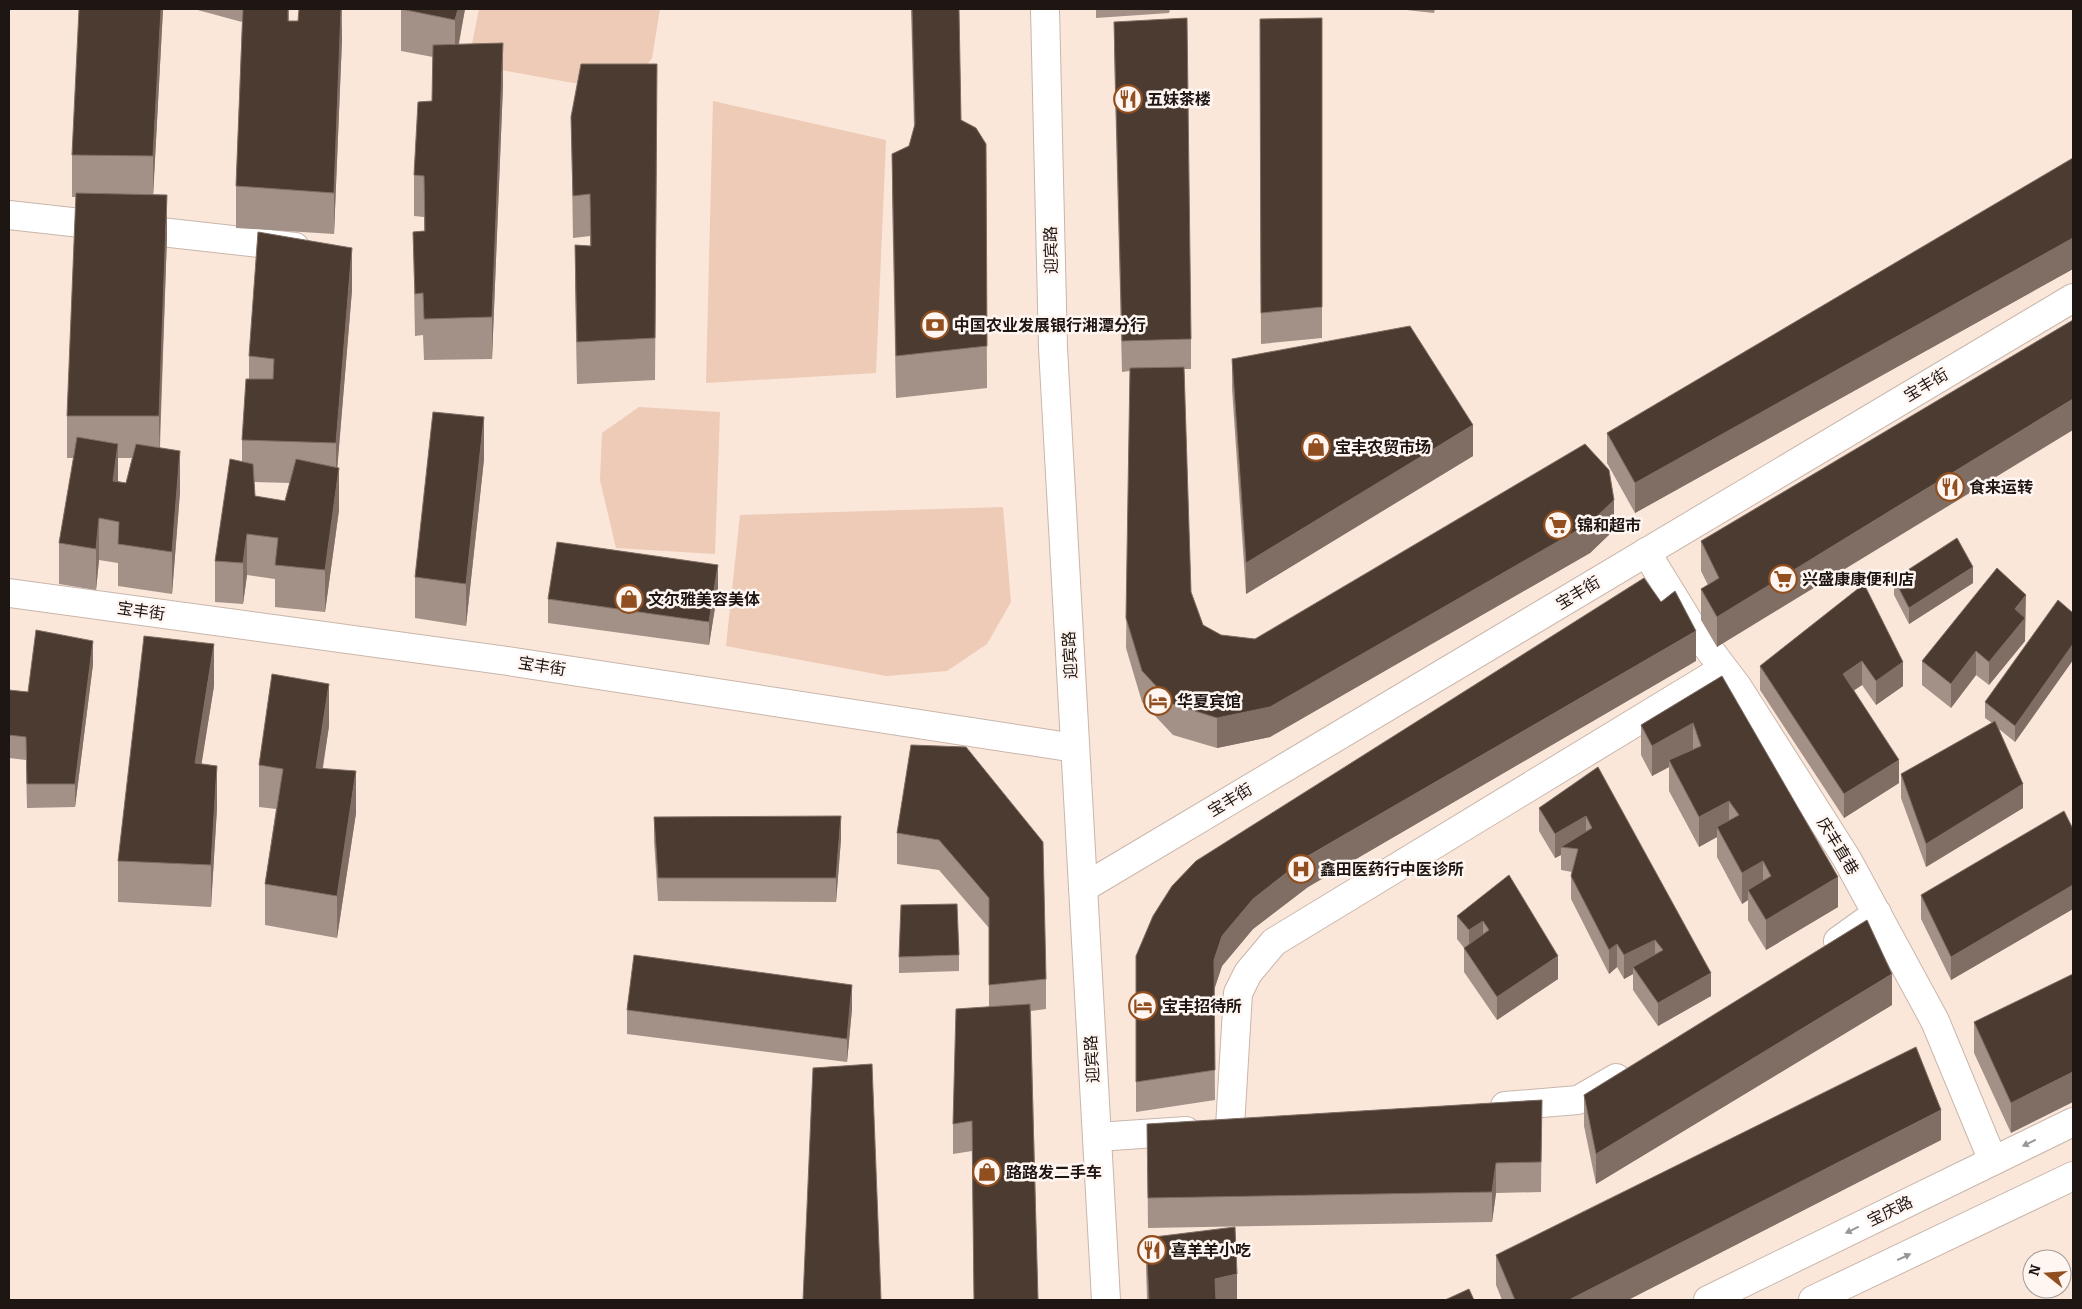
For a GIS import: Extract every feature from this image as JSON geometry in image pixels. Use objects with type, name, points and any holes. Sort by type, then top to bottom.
[{"type":"street","name":"迎宾路","points":[[1045,9],[1053,348],[1106,1300]]},
{"type":"street","points":[[9,216],[316,250]]},
{"type":"street","name":"宝丰街","points":[[1083,888],[2073,298]]},
{"type":"street","name":"庆丰直巷","points":[[1646,552],[1692,627],[1723,669],[1847,859],[1936,1021],[1993,1161]]},
{"type":"street","name":"宝丰街","points":[[9,593],[508,661],[1075,748]]},
{"type":"street","points":[[1230,1127],[1238,993],[1248,973],[1274,942],[1723,669]]},
{"type":"street","points":[[1816,957],[1877,913]]},
{"type":"street","points":[[1478,1108],[1578,1100],[1634,1066]]},
{"type":"street","name":"宝庆路","points":[[1708,1300],[2073,1122]]},
{"type":"street","points":[[1097,1138],[1260,1125]]},
{"type":"street","points":[[1813,1300],[2073,1176]]},
{"type":"shaded area","points":[[479,9],[660,9],[652,58],[636,80],[607,89],[468,64]]},
{"type":"shaded area","points":[[713,101],[886,140],[876,373],[706,383]]},
{"type":"shaded area","points":[[639,407],[720,412],[715,554],[616,548],[600,480],[602,433]]},
{"type":"shaded area","points":[[1003,507],[1011,602],[987,644],[947,671],[886,676],[726,646],[740,515]]},
{"type":"building","points":[[79,9],[161,9],[153,156],[72,155]]},
{"type":"building","points":[[243,9],[288,9],[288,21],[298,21],[299,9],[341,9],[334,193],[236,186]]},
{"type":"building","points":[[401,9],[458,9],[455,20]]},
{"type":"building","points":[[912,9],[959,9],[961,120],[976,128],[986,144],[987,346],[896,356],[892,154],[909,146],[915,124]]},
{"type":"building","points":[[1187,18],[1191,339],[1122,341],[1114,22]]},
{"type":"building","points":[[1322,18],[1322,307],[1261,313],[1260,19]]},
{"type":"building","points":[[503,43],[492,317],[424,319],[423,293],[415,294],[413,232],[425,231],[424,176],[414,175],[418,102],[432,101],[433,45]]},
{"type":"building","points":[[581,64],[657,64],[655,338],[577,342],[575,245],[591,246],[590,194],[573,196],[571,117]]},
{"type":"building","points":[[2073,158],[2073,238],[1635,483],[1607,433]]},
{"type":"building","points":[[76,193],[167,195],[159,416],[67,416]]},
{"type":"building","points":[[258,232],[352,248],[336,443],[242,440],[246,379],[273,379],[274,359],[249,356]]},
{"type":"building","points":[[2073,320],[2073,399],[1717,617],[1701,589],[1719,578],[1701,541]]},
{"type":"building","points":[[1410,326],[1473,425],[1246,563],[1232,359]]},
{"type":"building","points":[[1184,367],[1191,592],[1203,625],[1221,635],[1255,639],[1585,444],[1609,470],[1614,500],[1590,523],[1270,707],[1217,718],[1173,704],[1142,671],[1126,618],[1130,368]]},
{"type":"building","points":[[433,412],[484,417],[466,584],[415,577]]},
{"type":"building","points":[[77,437],[118,444],[113,481],[126,483],[136,444],[180,451],[172,552],[118,544],[119,522],[99,518],[96,549],[59,543]]},
{"type":"building","points":[[230,459],[253,464],[255,496],[285,501],[296,459],[339,468],[325,570],[275,565],[278,538],[247,534],[243,563],[215,561]]},
{"type":"building","points":[[1957,538],[1973,567],[1909,608],[1894,579]]},
{"type":"building","points":[[557,542],[718,565],[709,622],[548,599]]},
{"type":"building","points":[[1997,568],[2026,595],[2015,609],[2025,618],[1989,662],[1976,651],[1951,684],[1922,661]]},
{"type":"building","points":[[1644,578],[1661,602],[1675,591],[1696,631],[1308,856],[1253,899],[1222,936],[1214,960],[1215,1070],[1136,1082],[1136,956],[1153,916],[1172,886],[1196,861]]},
{"type":"building","points":[[1864,584],[1903,662],[1876,681],[1862,661],[1843,674],[1899,760],[1844,794],[1760,666]]},
{"type":"building","points":[[2058,600],[2073,613],[2073,644],[2015,726],[1985,702]]},
{"type":"building","points":[[36,630],[93,641],[75,784],[27,784],[26,737],[9,735],[9,690],[28,692]]},
{"type":"building","points":[[144,636],[214,644],[195,763],[217,766],[211,865],[118,861]]},
{"type":"building","points":[[272,674],[329,684],[316,768],[356,771],[337,896],[265,884],[283,769],[259,765]]},
{"type":"building","points":[[1722,676],[1838,877],[1766,920],[1748,890],[1771,876],[1763,861],[1742,873],[1717,827],[1739,815],[1729,801],[1699,817],[1669,760],[1701,746],[1693,723],[1652,746],[1641,725]]},
{"type":"building","points":[[1995,721],[2023,784],[1926,844],[1901,774]]},
{"type":"building","points":[[911,745],[966,747],[1043,842],[1046,979],[989,985],[989,898],[939,840],[897,833]]},
{"type":"building","points":[[1598,767],[1711,973],[1658,1003],[1633,967],[1663,950],[1655,940],[1624,955],[1617,944],[1609,950],[1571,876],[1578,849],[1561,847],[1592,828],[1586,816],[1555,834],[1539,808]]},
{"type":"building","points":[[2064,811],[2073,829],[2073,885],[1951,957],[1921,895]]},
{"type":"building","points":[[841,816],[836,878],[658,878],[654,817]]},
{"type":"building","points":[[1509,875],[1558,956],[1497,997],[1464,948],[1489,930],[1483,921],[1469,930],[1457,916]]},
{"type":"building","points":[[957,904],[959,955],[899,957],[901,905]]},
{"type":"building","points":[[1867,920],[1892,974],[1596,1154],[1584,1095]]},
{"type":"building","points":[[634,955],[852,985],[847,1039],[627,1010]]},
{"type":"building","points":[[2073,974],[2073,1072],[2011,1103],[1974,1022]]},
{"type":"building","points":[[1030,1004],[1038,1300],[974,1300],[972,1121],[953,1124],[956,1009]]},
{"type":"building","points":[[1916,1047],[1941,1110],[1569,1300],[1515,1300],[1496,1255]]},
{"type":"building","points":[[872,1064],[881,1300],[803,1300],[813,1068]]},
{"type":"building","points":[[1542,1100],[1541,1162],[1496,1163],[1492,1192],[1148,1198],[1147,1124]]},
{"type":"building","points":[[1235,1227],[1237,1274],[1215,1279],[1216,1300],[1149,1300],[1146,1238]]},
{"type":"building","points":[[1469,1289],[1474,1300],[1445,1300]]},
{"type":"place","name":"五妹茶楼","points":[[1128,99]]},
{"type":"place","name":"中国农业发展银行湘潭分行","points":[[935,325]]},
{"type":"place","name":"宝丰农贸市场","points":[[1316,447]]},
{"type":"place","name":"食来运转","points":[[1950,487]]},
{"type":"place","name":"锦和超市","points":[[1558,525]]},
{"type":"place","name":"兴盛康康便利店","points":[[1783,579]]},
{"type":"place","name":"文尔雅美容美体","points":[[629,599]]},
{"type":"place","name":"华夏宾馆","points":[[1158,701]]},
{"type":"place","name":"鑫田医药行中医诊所","points":[[1301,869]]},
{"type":"place","name":"宝丰招待所","points":[[1143,1006]]},
{"type":"place","name":"路路发二手车","points":[[987,1172]]},
{"type":"place","name":"喜羊羊小吃","points":[[1152,1250]]}]
